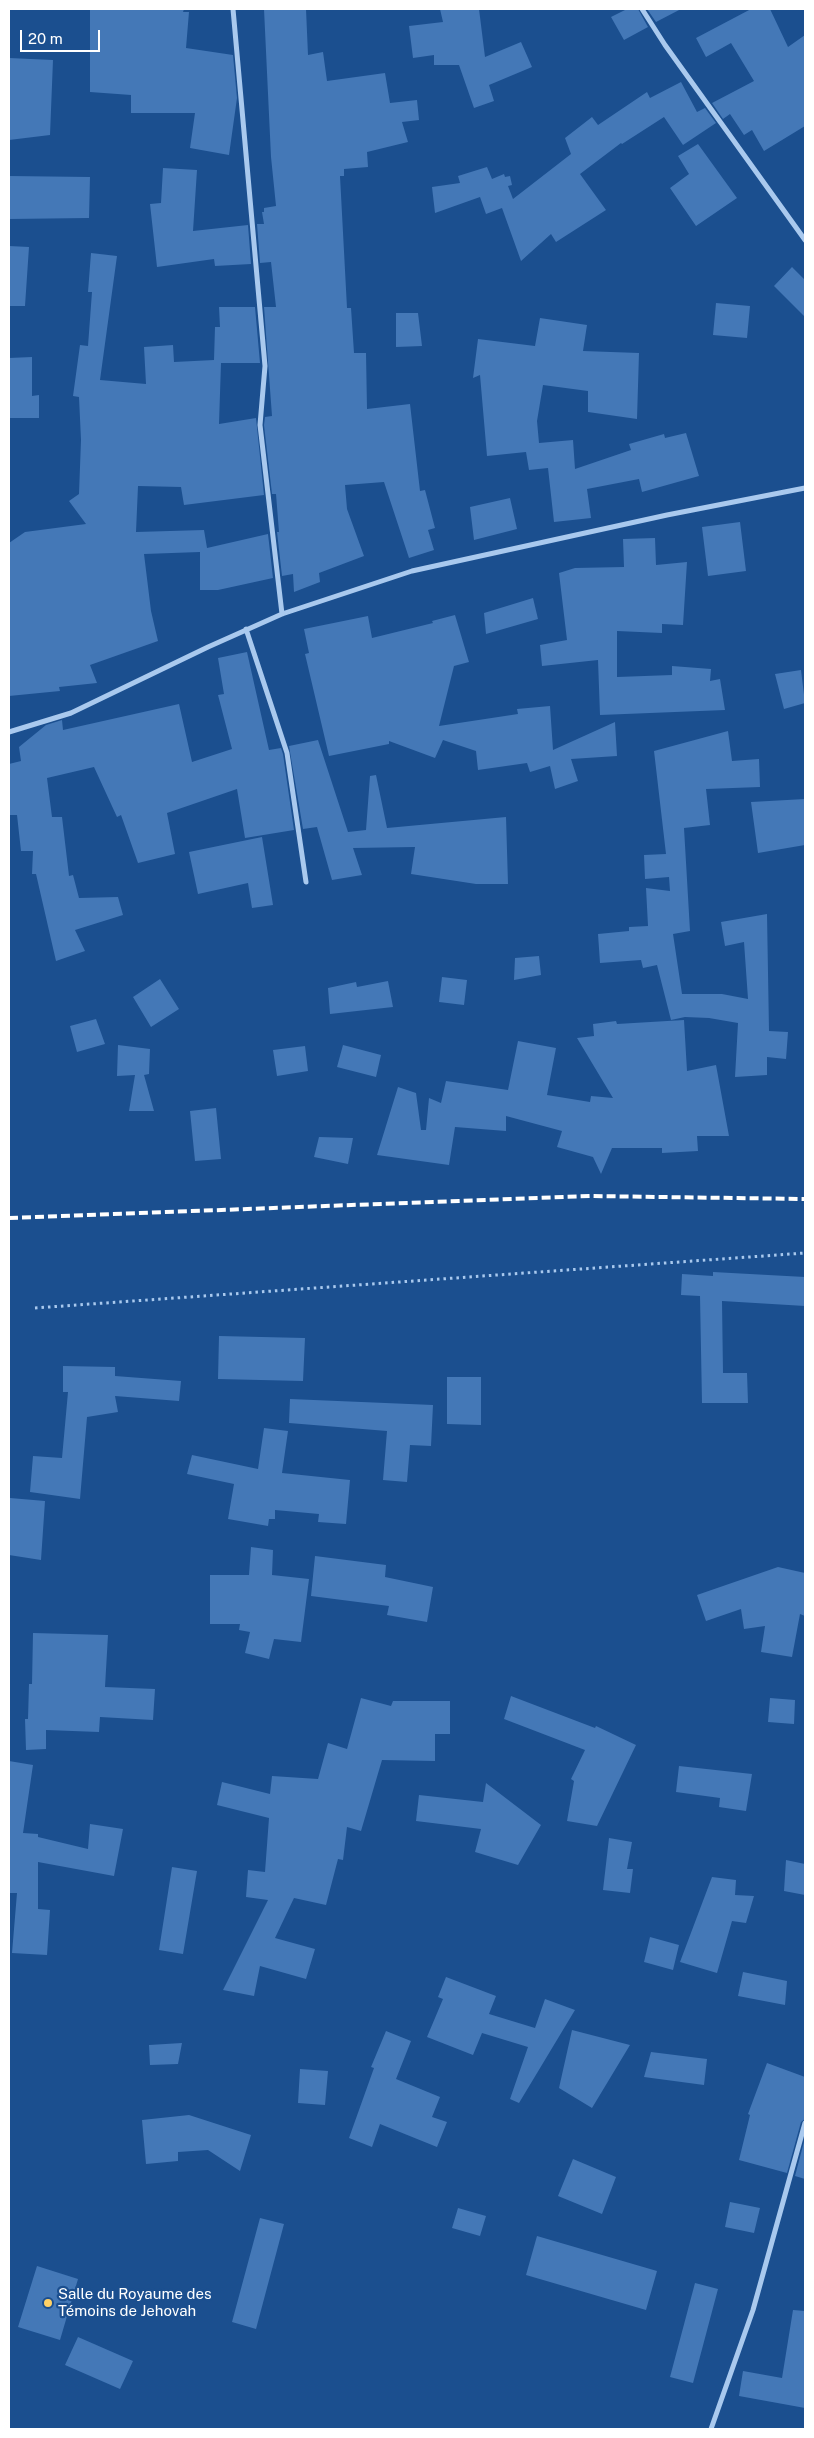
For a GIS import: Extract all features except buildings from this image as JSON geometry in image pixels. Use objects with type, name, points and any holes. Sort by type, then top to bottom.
[{"type":"street","points":[[233,9],[265,366],[260,425],[282,614]]},
{"type":"street","points":[[642,9],[665,45],[805,240]]},
{"type":"street","points":[[9,732],[71,713],[282,614],[412,572],[667,514],[805,488]]},
{"type":"street","points":[[246,630],[287,753],[306,882]]},
{"type":"street","points":[[711,2429],[753,2310],[805,2123]]},
{"type":"path","points":[[35,1308],[805,1254]]},
{"type":"railway","points":[[9,1218],[590,1196],[805,1199]]},
{"type":"place","name":"Salle du Royaume des Témoins de Jehovah","points":[[48,2303]]}]
